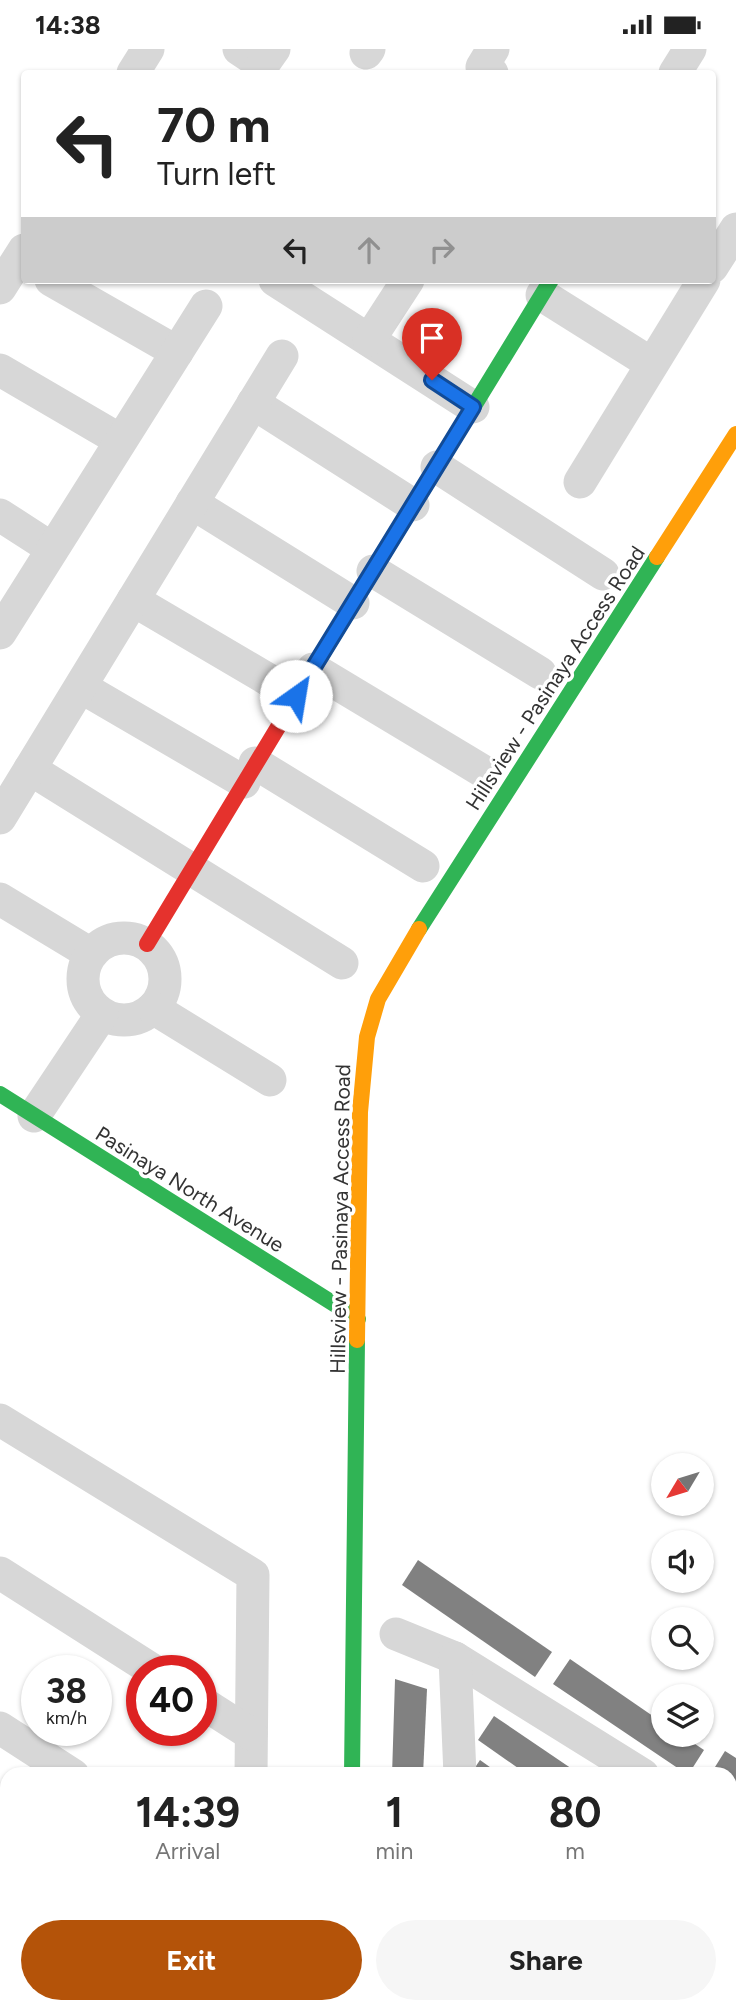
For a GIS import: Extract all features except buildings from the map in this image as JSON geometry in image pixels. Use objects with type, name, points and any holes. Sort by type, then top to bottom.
[{"type":"street","points":[[135,70],[148,49]]},
{"type":"street","points":[[716,261],[736,229]]},
{"type":"street","points":[[0,288],[21,259]]},
{"type":"street","points":[[58,284],[177,352]]},
{"type":"street","points":[[281,284],[473,407]]},
{"type":"street","points":[[369,340],[405,284]]},
{"type":"street","points":[[580,482],[702,284]]},
{"type":"street","points":[[148,944],[191,867],[546,288],[652,364]]},
{"type":"street","points":[[2,626],[206,306]]},
{"type":"street","points":[[0,818],[282,356]]},
{"type":"street","points":[[0,370],[120,440]]},
{"type":"street","points":[[253,403],[413,505]]},
{"type":"street","name":"Hillsview - Pasinaya Access Road","points":[[352,1767],[357,1556],[360,1112],[372,1014],[424,922],[736,434]]},
{"type":"street","points":[[436,467],[603,574]]},
{"type":"street","points":[[192,503],[353,603]]},
{"type":"street","points":[[0,515],[51,548]]},
{"type":"street","points":[[373,571],[540,673]]},
{"type":"street","points":[[133,600],[481,770]]},
{"type":"street","points":[[81,687],[423,866]]},
{"type":"street","points":[[30,769],[342,963]]},
{"type":"street","points":[[0,899],[91,954]]},
{"type":"street","points":[[124,937],[148,944],[158,955],[166,983],[153,1008],[128,1020],[102,1014],[92,1004],[83,979],[91,954],[99,945],[124,937]]},
{"type":"street","points":[[153,1008],[270,1080]]},
{"type":"street","points":[[34,1116],[102,1014]]},
{"type":"street","name":"Pasinaya North Avenue","points":[[0,1094],[358,1319]]},
{"type":"street","points":[[0,1420],[253,1575],[251,1767]]},
{"type":"street","points":[[0,1573],[129,1655]]},
{"type":"street","points":[[396,1634],[455,1658],[630,1767]]},
{"type":"street","points":[[455,1658],[460,1767]]},
{"type":"street","points":[[217,1712],[251,1734]]},
{"type":"street","points":[[0,1728],[61,1767]]},
{"type":"traffic: fast","points":[[321,656],[549,284]]},
{"type":"traffic: fast","points":[[419,929],[657,557]]},
{"type":"traffic: fast","points":[[0,1094],[358,1319]]},
{"type":"traffic: fast","points":[[352,1767],[357,1340]]},
{"type":"traffic: slow","points":[[657,557],[736,434]]},
{"type":"traffic: slow","points":[[357,1340],[360,1112],[367,1037],[378,999],[419,929]]},
{"type":"traffic: jam","points":[[147,944],[321,656]]},
{"type":"route","points":[[296,696],[473,407],[432,380]]}]
